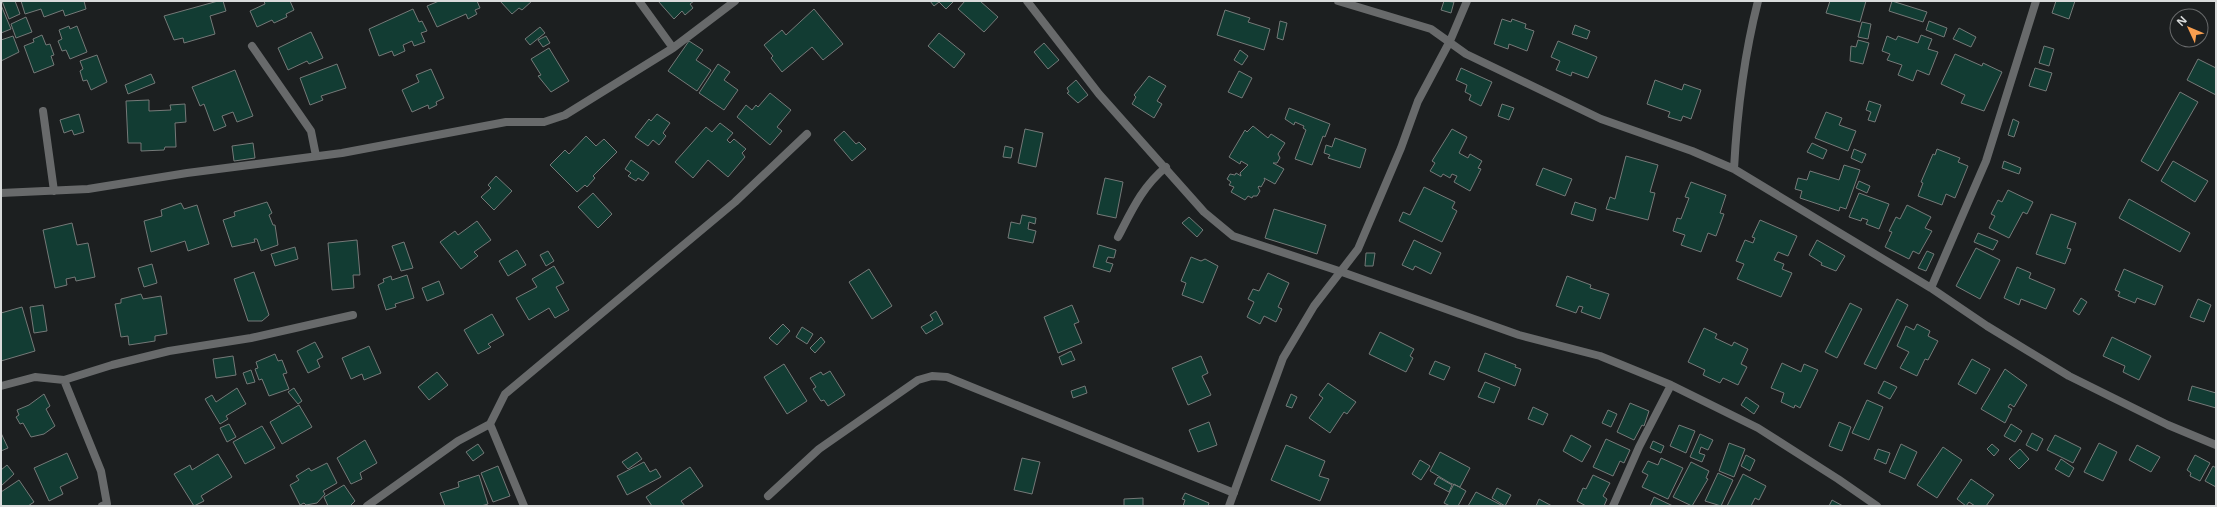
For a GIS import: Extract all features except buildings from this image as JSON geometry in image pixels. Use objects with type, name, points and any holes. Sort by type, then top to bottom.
[{"type":"street","points":[[639,1],[673,48]]},
{"type":"street","points":[[1,193],[88,189],[380,147],[506,122],[544,122],[565,115],[673,48],[735,1]]},
{"type":"street","points":[[1027,1],[1099,94],[1166,167],[1204,212],[1233,236],[1342,272],[1519,335],[1600,356],[1671,385],[1758,428],[1838,479],[1876,506]]},
{"type":"street","points":[[1338,1],[1431,29],[1450,41],[1466,54],[1601,119],[1692,151],[1734,169],[1931,288],[1987,326],[2068,376],[2168,425],[2216,445]]},
{"type":"street","points":[[1229,506],[1283,358],[1314,306],[1342,272],[1358,249],[1402,148],[1418,101],[1450,41],[1467,1]]},
{"type":"street","points":[[1734,169],[1742,83],[1749,38],[1758,1]]},
{"type":"street","points":[[1931,288],[1986,161],[2036,1]]},
{"type":"street","points":[[252,46],[311,130],[316,156]]},
{"type":"street","points":[[43,111],[54,191]]},
{"type":"street","points":[[367,506],[396,488],[458,441],[490,424],[505,394],[735,202],[807,134]]},
{"type":"street","points":[[1118,238],[1136,201],[1150,180],[1166,167]]},
{"type":"street","points":[[1,386],[36,377],[64,380],[112,365],[169,351],[251,338],[353,315]]},
{"type":"street","points":[[768,496],[819,450],[918,380],[932,376],[947,377],[1234,493]]},
{"type":"street","points":[[64,380],[101,471],[107,504],[102,506]]},
{"type":"street","points":[[1613,506],[1639,447],[1671,385]]},
{"type":"street","points":[[490,424],[524,506]]}]
